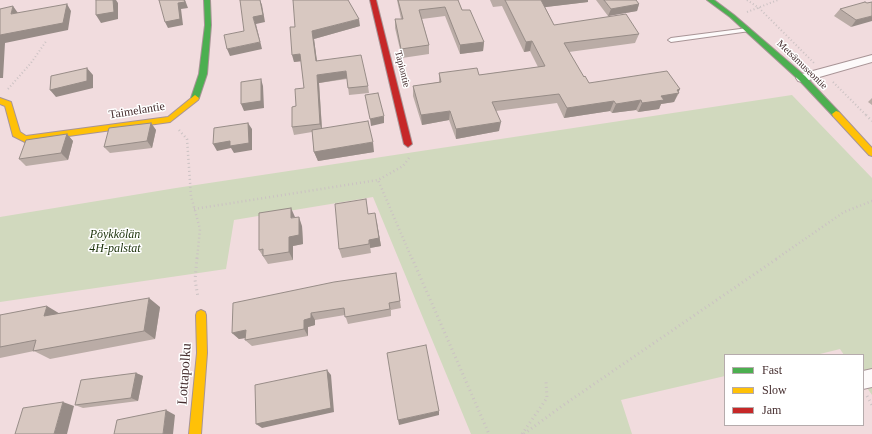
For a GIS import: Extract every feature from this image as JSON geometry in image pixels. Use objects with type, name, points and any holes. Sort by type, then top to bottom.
[{"type":"street","name":"Taimelantie","points":[[0,101],[8,104],[16,134],[25,139],[170,120],[196,97],[202,74],[208,25],[206,0]]},
{"type":"street","name":"Tapiontie","points":[[373,0],[408,144]]},
{"type":"street","name":"Metsämuseontie","points":[[710,0],[732,16],[802,78],[872,153]]},
{"type":"street","points":[[802,78],[872,58]]},
{"type":"street","name":"Lottapolku","points":[[195,434],[202,353],[201,315]]},
{"type":"lane","points":[[671,40],[748,30]]},
{"type":"path","points":[[747,0],[759,8],[778,0]]},
{"type":"path","points":[[5,92],[15,83],[47,40]]},
{"type":"path","points":[[170,120],[187,139],[191,196],[200,229],[195,280],[201,315]]},
{"type":"path","points":[[194,209],[378,180],[403,166],[410,157],[408,144]]},
{"type":"path","points":[[378,180],[489,434]]},
{"type":"path","points":[[523,434],[844,212],[872,201]]},
{"type":"path","points":[[523,434],[547,398],[546,382]]},
{"type":"green space","name":"Pöykkölän 4H-palstat","points":[[792,95],[872,178],[872,395],[864,383],[864,354],[843,354],[840,349],[820,354],[724,354],[724,376],[621,400],[632,434],[471,434],[373,197],[234,220],[226,269],[0,302],[0,217],[176,188]]},
{"type":"building","points":[[96,0],[113,0],[114,12],[96,15]]},
{"type":"building","points":[[159,0],[184,0],[185,2],[178,3],[180,19],[165,22]]},
{"type":"building","points":[[240,0],[260,0],[263,15],[253,17],[260,42],[227,49],[224,35],[244,31]]},
{"type":"building","points":[[293,0],[348,0],[359,19],[312,31],[316,61],[361,55],[368,86],[348,88],[346,71],[317,75],[320,124],[292,127],[292,107],[296,106],[295,89],[304,88],[300,54],[292,55],[290,27],[295,27]]},
{"type":"building","points":[[398,0],[458,0],[462,10],[470,10],[484,42],[460,45],[445,7],[419,10],[429,45],[401,49],[395,19],[403,19]]},
{"type":"building","points":[[505,0],[541,0],[554,25],[626,14],[639,34],[564,43],[584,77],[585,76],[589,83],[667,71],[680,89],[677,90],[679,93],[661,96],[664,100],[642,103],[641,100],[616,104],[614,101],[567,108],[559,94],[492,102],[501,122],[456,129],[450,111],[421,115],[413,86],[441,82],[439,73],[477,68],[479,75],[545,66],[532,41],[526,42]]},
{"type":"building","points":[[604,0],[636,0],[639,4],[611,9]]},
{"type":"building","points":[[865,2],[872,2],[872,16],[856,20],[840,9]]},
{"type":"building","points":[[67,4],[63,23],[0,35],[0,9],[13,6],[11,14]]},
{"type":"building","points":[[87,68],[87,81],[50,90],[51,76]]},
{"type":"building","points":[[261,79],[261,101],[241,104],[241,82]]},
{"type":"building","points":[[378,93],[384,116],[370,119],[365,95]]},
{"type":"building","points":[[368,121],[373,142],[314,152],[312,130]]},
{"type":"building","points":[[151,123],[147,141],[104,147],[109,128]]},
{"type":"building","points":[[248,123],[249,143],[230,146],[230,141],[213,144],[214,128]]},
{"type":"building","points":[[67,134],[61,153],[19,159],[26,140]]},
{"type":"building","points":[[366,199],[368,214],[375,213],[379,238],[369,240],[369,244],[339,249],[335,204]]},
{"type":"building","points":[[291,208],[291,218],[299,217],[299,235],[289,237],[289,252],[263,256],[263,249],[259,250],[259,213]]},
{"type":"building","points":[[396,273],[400,301],[389,303],[390,309],[345,317],[344,308],[311,313],[311,318],[304,320],[304,329],[245,340],[246,330],[232,333],[233,303],[334,282]]},
{"type":"building","points":[[149,298],[144,331],[33,351],[36,340],[0,347],[0,315],[47,306],[44,316]]},
{"type":"building","points":[[426,345],[439,411],[398,420],[387,353]]},
{"type":"building","points":[[327,370],[331,408],[256,424],[255,385]]},
{"type":"building","points":[[136,373],[131,398],[75,405],[81,380]]},
{"type":"building","points":[[63,402],[54,434],[15,434],[23,408]]},
{"type":"building","points":[[166,410],[163,434],[114,434],[117,420]]},
{"type":"traffic: fast","points":[[195,98],[203,74],[208,25],[207,0]]},
{"type":"traffic: fast","points":[[710,0],[732,16],[802,78],[836,114]]},
{"type":"traffic: slow","points":[[0,101],[8,104],[16,134],[25,139],[170,119],[195,98]]},
{"type":"traffic: slow","points":[[836,114],[872,153]]},
{"type":"traffic: slow","points":[[195,434],[202,353],[201,315]]},
{"type":"traffic: jam","points":[[373,0],[408,144]]}]
